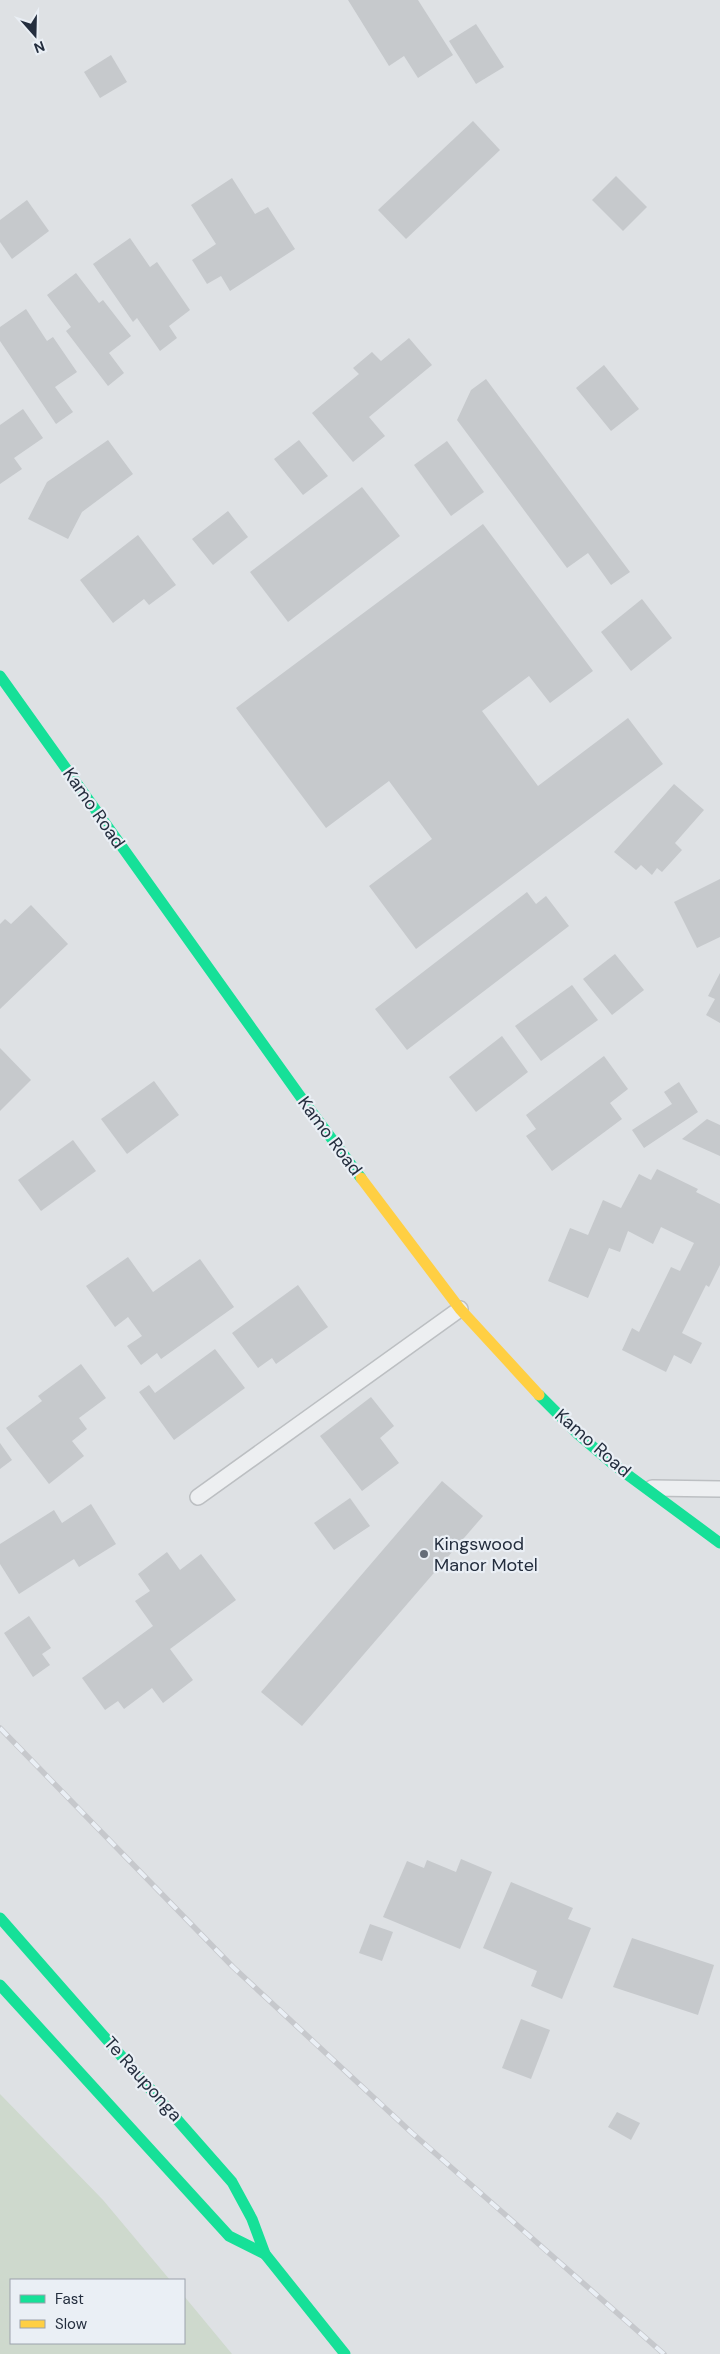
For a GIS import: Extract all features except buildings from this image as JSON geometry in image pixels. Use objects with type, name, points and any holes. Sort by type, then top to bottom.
[{"type":"main road","name":"Kamo Road","points":[[0,676],[305,1103],[460,1309],[521,1377],[578,1434],[613,1464],[720,1543]]},
{"type":"main road","name":"Te Rauponga","points":[[0,1918],[232,2182],[252,2219],[265,2254],[346,2354]]},
{"type":"main road","name":"Te Rauponga","points":[[0,1985],[183,2188],[229,2236],[265,2254]]},
{"type":"lane","points":[[198,1497],[460,1309]]},
{"type":"lane","points":[[646,1488],[720,1489]]},
{"type":"shaded area","points":[[0,2094],[103,2200],[169,2279],[10,2279],[10,2344],[185,2344],[185,2297],[232,2354],[0,2354]]},
{"type":"railway","points":[[0,1728],[233,1967],[412,2133],[664,2354]]},
{"type":"traffic: fast","points":[[0,676],[305,1103],[361,1178]]},
{"type":"traffic: fast","points":[[539,1395],[578,1434],[613,1464],[720,1543]]},
{"type":"traffic: fast","points":[[0,1918],[232,2182],[252,2219],[265,2254],[345,2354]]},
{"type":"traffic: fast","points":[[0,1985],[229,2236],[265,2254]]},
{"type":"traffic: slow","points":[[361,1178],[460,1309],[539,1395]]},
{"type":"place","name":"Kingswood Manor Motel","points":[[424,1554]]}]
